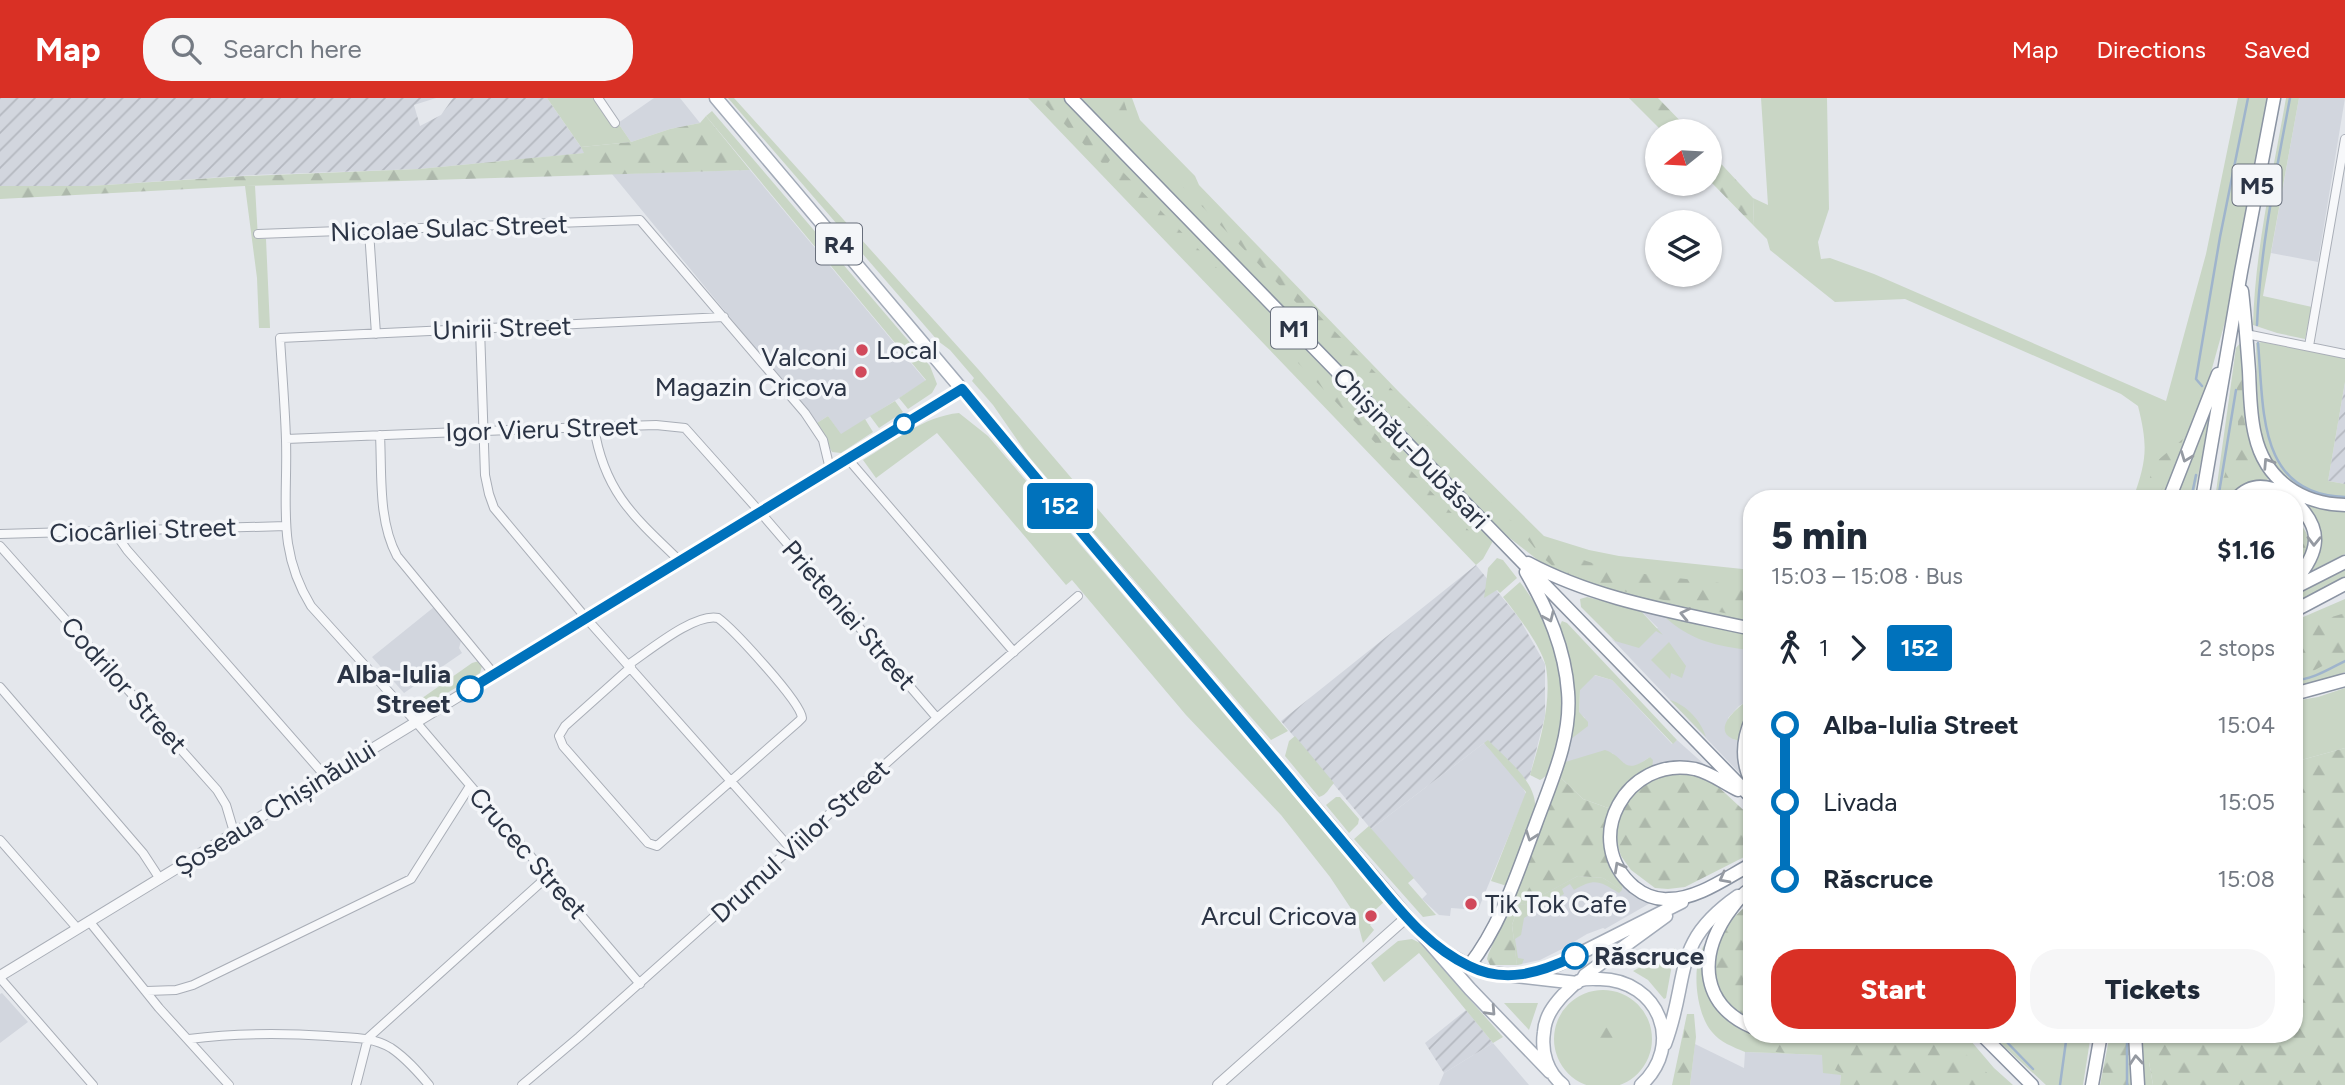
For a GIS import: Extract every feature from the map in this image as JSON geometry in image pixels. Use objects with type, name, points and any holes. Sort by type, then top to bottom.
[{"type":"main road","name":"R4","points":[[716,98],[1407,917],[1470,989],[1550,1072]]},
{"type":"main road","name":"Chișinău-Dubăsari","points":[[1071,98],[1743,789]]},
{"type":"main road","name":"M5","points":[[2204,490],[2274,98]]},
{"type":"main road","points":[[2241,272],[2254,429],[2265,461],[2281,481],[2293,490]]},
{"type":"main road","points":[[2172,490],[2228,347]]},
{"type":"main road","points":[[2245,490],[2260,486],[2275,490]]},
{"type":"main road","points":[[2303,498],[2345,505]]},
{"type":"main road","points":[[2303,512],[2311,521],[2316,540],[2310,562],[2303,571]]},
{"type":"main road","points":[[1517,557],[1567,582],[1598,593],[1743,627]]},
{"type":"main road","points":[[1469,966],[1490,937],[1514,881],[1552,779],[1565,739],[1568,716],[1569,695],[1558,637],[1517,557]]},
{"type":"main road","points":[[2303,583],[2345,562]]},
{"type":"main road","points":[[2303,606],[2345,584]]},
{"type":"main road","points":[[2315,600],[2345,591]]},
{"type":"main road","points":[[2303,690],[2345,680]]},
{"type":"main road","points":[[1697,893],[1672,900],[1654,898],[1638,890],[1623,876],[1613,856],[1610,841],[1618,805],[1642,779],[1654,772],[1680,767],[1710,774],[1743,793]]},
{"type":"main road","points":[[1522,976],[1551,968],[1743,869]]},
{"type":"main road","points":[[1657,1085],[1659,1064],[1669,1034],[1685,962],[1693,941],[1716,913],[1743,894]]},
{"type":"main road","points":[[1743,896],[1728,912],[1716,934],[1709,957],[1709,976],[1718,1002],[1743,1022]]},
{"type":"main road","points":[[1562,1085],[1550,1072],[1543,1041],[1546,1019],[1556,1002],[1581,979],[1682,902]]},
{"type":"main road","name":"R4","points":[[1431,943],[1469,966],[1499,975],[1581,979]]},
{"type":"main road","points":[[1581,979],[1590,948]]},
{"type":"main road","points":[[1581,979],[1618,981],[1643,994],[1653,1006],[1660,1023],[1663,1051]]},
{"type":"main road","points":[[1989,1043],[2032,1085]]},
{"type":"main road","points":[[1994,1043],[1997,1051]]},
{"type":"main road","points":[[2092,1085],[2099,1043]]},
{"type":"main road","points":[[2136,1043],[2138,1085]]},
{"type":"main road","points":[[1641,1085],[1659,1064]]},
{"type":"street","points":[[598,98],[615,123]]},
{"type":"street","points":[[2309,346],[2343,166],[2345,139]]},
{"type":"street","name":"Nicolae Sulac Street","points":[[258,234],[640,220],[724,317]]},
{"type":"street","points":[[369,231],[376,334]]},
{"type":"street","points":[[724,317],[818,430],[830,469]]},
{"type":"street","name":"Unirii Street","points":[[286,439],[281,338],[724,317]]},
{"type":"street","points":[[480,329],[485,475],[494,508],[586,618],[791,849]]},
{"type":"street","points":[[2246,334],[2345,354]]},
{"type":"street","name":"Șoseaua Chișinăului","points":[[0,977],[962,389]]},
{"type":"street","name":"Igor Vieru Street","points":[[286,439],[674,425],[685,428],[760,512]]},
{"type":"street","points":[[594,427],[611,485],[642,523],[680,561]]},
{"type":"street","points":[[380,435],[386,527],[390,543],[397,556],[494,674]]},
{"type":"street","points":[[286,439],[286,526],[293,572],[311,606],[416,722]]},
{"type":"street","points":[[848,459],[1014,652]]},
{"type":"street","name":"Prieteniei Street","points":[[760,512],[937,718]]},
{"type":"street","name":"Ciocârliei Street","points":[[0,534],[286,526]]},
{"type":"street","points":[[113,530],[127,550],[326,777]]},
{"type":"street","name":"Codrilor Street","points":[[0,546],[216,790],[229,813],[234,832]]},
{"type":"street","name":"Drumul Viilor Street","points":[[522,1085],[1078,596]]},
{"type":"street","points":[[714,616],[724,622],[786,690],[802,713],[802,718],[730,781],[657,846],[648,844],[563,746],[559,736],[565,726],[629,666],[692,623],[714,616]]},
{"type":"street","points":[[0,687],[143,853],[160,879]]},
{"type":"street","name":"Crucec Street","points":[[416,722],[640,984]]},
{"type":"street","points":[[147,991],[176,990],[193,985],[411,879],[470,786]]},
{"type":"street","points":[[0,840],[77,928]]},
{"type":"street","points":[[356,1085],[368,1038],[548,876]]},
{"type":"street","points":[[1218,1085],[1407,917]]},
{"type":"street","points":[[89,921],[229,1085]]},
{"type":"street","points":[[0,977],[93,1085]]},
{"type":"street","points":[[189,1040],[227,1035],[284,1033],[368,1038],[390,1048],[412,1065],[429,1085]]},
{"type":"shaded area","points":[[0,98],[436,98],[414,105],[420,126],[441,115],[453,98],[547,98],[585,153],[419,169],[253,175],[90,186],[0,186]]},
{"type":"shaded area","points":[[654,98],[680,98],[700,123],[670,129],[631,142],[618,123]]},
{"type":"shaded area","points":[[2299,98],[2345,98],[2318,262],[2271,253]]},
{"type":"shaded area","points":[[750,170],[926,381],[841,435],[828,416],[817,423],[612,174]]},
{"type":"shaded area","points":[[2345,382],[2345,484],[2328,481]]},
{"type":"shaded area","points":[[1476,565],[1519,618],[1545,664],[1545,716],[1530,775],[1522,786],[1484,743],[1371,829],[1281,721]]},
{"type":"shaded area","points":[[434,607],[461,641],[459,648],[462,653],[404,693],[372,657]]},
{"type":"shaded area","points":[[1640,610],[1743,632],[1743,704],[1728,718],[1733,739],[1740,741],[1743,777],[1611,638],[1615,641],[1658,628]]},
{"type":"shaded area","points":[[1594,675],[1612,680],[1672,744],[1677,740],[1705,765],[1680,763],[1652,769],[1650,757],[1636,766],[1628,766],[1612,753],[1562,763],[1569,736],[1585,718],[1579,713],[1580,689]]},
{"type":"shaded area","points":[[1484,743],[1526,794],[1478,910],[1451,908],[1450,916],[1439,915],[1422,899],[1427,894],[1371,829]]},
{"type":"shaded area","points":[[1578,876],[1603,878],[1622,889],[1623,882],[1652,902],[1605,929],[1587,934],[1540,960],[1517,965],[1513,940],[1519,904]]},
{"type":"shaded area","points":[[2,993],[28,1022],[0,1043],[0,994]]},
{"type":"shaded area","points":[[1466,1010],[1493,1043],[1444,1073],[1425,1043]]},
{"type":"shaded area","points":[[1493,1043],[1529,1085],[1439,1085],[1444,1073]]},
{"type":"shaded area","points":[[1695,1044],[1744,1068],[1745,1052],[1822,1055],[1841,1075],[1840,1085],[1690,1085]]},
{"type":"green space","points":[[547,98],[594,98],[618,123],[631,142],[581,147]]},
{"type":"green space","points":[[728,98],[734,98],[978,369],[1288,731],[1271,740],[1029,457],[993,405],[972,381],[974,378],[950,350],[938,341]]},
{"type":"green space","points":[[1028,98],[1064,98],[1493,541],[1483,559],[1476,565]]},
{"type":"green space","points":[[1039,98],[1051,98],[1106,154],[1110,160],[1108,163],[1102,163]]},
{"type":"green space","points":[[1077,98],[1132,98],[1140,120],[1195,176],[1199,185],[1400,393],[1544,536],[1619,556],[1743,569],[1743,622],[1594,588],[1543,564],[1493,525]]},
{"type":"green space","points":[[1096,98],[1123,98],[1129,117],[1119,122]]},
{"type":"green space","points":[[1629,98],[1658,98],[1678,119],[1650,119]]},
{"type":"green space","points":[[1761,98],[1827,98],[1829,209],[1818,242],[1821,259],[1830,258],[1874,274],[2166,401],[2206,254],[2238,98],[2268,98],[2230,304],[2211,372],[2167,490],[2136,490],[2145,443],[2138,406],[2121,394],[1905,299],[1835,302],[1770,250],[1767,239],[1754,226],[1753,198],[1768,205]]},
{"type":"green space","points":[[2286,98],[2299,98],[2263,296],[2312,307],[2305,339],[2253,325],[2261,240]]},
{"type":"green space","points":[[712,111],[930,366],[937,384],[932,393],[908,409],[899,398],[926,380],[706,116]]},
{"type":"green space","points":[[706,116],[750,170],[245,186],[0,199],[0,186],[90,186],[419,169],[584,153],[581,147],[631,142],[670,129],[700,123]]},
{"type":"green space","points":[[1137,131],[1517,516],[1513,521],[1509,520],[1132,135]]},
{"type":"green space","points":[[1116,165],[1258,310],[1259,316],[1254,318],[1109,170]]},
{"type":"green space","points":[[1722,165],[1753,198],[1754,226],[1722,193]]},
{"type":"green space","points":[[245,186],[255,186],[258,239],[266,239],[270,328],[259,328],[257,278]]},
{"type":"green space","points":[[1276,331],[1477,542],[1470,541],[1274,338],[1271,334]]},
{"type":"green space","points":[[2241,342],[2248,421],[2271,478],[2244,485],[2236,490],[2216,490],[2236,348]]},
{"type":"green space","points":[[2256,343],[2345,358],[2345,382],[2328,481],[2345,484],[2345,500],[2307,494],[2281,474],[2270,458],[2258,425]]},
{"type":"green space","points":[[2241,366],[2244,420],[2253,463],[2245,477],[2230,490],[2222,490],[2220,485],[2225,475],[2228,452],[2237,433],[2238,372]]},
{"type":"green space","points":[[895,401],[903,412],[879,428],[870,416]]},
{"type":"green space","points":[[2209,412],[2211,415],[2195,490],[2179,490]]},
{"type":"green space","points":[[959,413],[988,436],[1384,902],[1374,911],[1376,919],[1370,925],[1374,930],[1363,943],[1356,916],[1330,877],[1281,815],[1186,715],[1072,580],[1066,585],[937,433],[876,478],[863,460],[921,424]]},
{"type":"green space","points":[[828,416],[841,434],[865,419],[873,432],[841,453],[832,452],[817,423]]},
{"type":"green space","points":[[2183,439],[2162,490],[2145,490],[2157,461]]},
{"type":"green space","points":[[2306,504],[2345,511],[2345,554],[2311,571],[2320,553],[2322,537],[2321,529]]},
{"type":"green space","points":[[2303,528],[2309,544],[2303,560]]},
{"type":"green space","points":[[1529,530],[1586,561],[1625,571],[1743,586],[1743,617],[1631,593],[1559,571],[1543,558],[1523,534]]},
{"type":"green space","points":[[1497,558],[1503,560],[1517,578],[1500,593],[1497,590],[1484,598],[1488,568]]},
{"type":"green space","points":[[2345,569],[2345,577],[2303,598],[2303,591]]},
{"type":"green space","points":[[1520,582],[1545,621],[1559,660],[1562,680],[1561,723],[1554,761],[1550,770],[1540,780],[1530,775],[1546,708],[1546,667],[1534,640],[1503,597]]},
{"type":"green space","points":[[1587,597],[1640,610],[1663,635],[1656,631],[1639,648],[1615,641],[1581,607],[1580,599]]},
{"type":"green space","points":[[2345,599],[2345,672],[2303,684],[2303,617]]},
{"type":"green space","points":[[2345,613],[2345,654],[2303,676],[2303,626]]},
{"type":"green space","points":[[1663,615],[1743,632],[1743,649],[1704,641],[1673,624]]},
{"type":"green space","points":[[1562,621],[1567,623],[1677,740],[1673,744],[1612,680],[1595,675],[1580,690],[1579,712],[1588,722],[1588,726],[1571,739],[1559,627]]},
{"type":"green space","points":[[1669,642],[1686,666],[1682,678],[1671,673],[1670,679],[1651,660]]},
{"type":"green space","points":[[479,661],[482,666],[480,673],[439,698],[429,700],[416,709],[408,708],[472,663]]},
{"type":"green space","points":[[2345,688],[2345,748],[2303,760],[2303,700]]},
{"type":"green space","points":[[1670,700],[1692,714],[1706,737]]},
{"type":"green space","points":[[1743,704],[1740,741],[1725,732],[1728,720]]},
{"type":"green space","points":[[1295,736],[1334,783],[1322,796],[1319,797],[1285,756],[1289,741]]},
{"type":"green space","points":[[1488,740],[1519,772],[1535,800],[1535,810],[1507,886],[1491,881],[1526,792],[1484,743]]},
{"type":"green space","points":[[2345,748],[2345,1085],[2153,1085],[2149,1043],[2303,1043],[2303,760]]},
{"type":"green space","points":[[1605,750],[1629,766],[1650,757],[1653,760],[1652,769],[1627,784],[1611,809],[1583,799],[1558,775],[1562,763]]},
{"type":"green space","points":[[1687,772],[1712,781],[1743,810],[1743,858],[1685,887],[1668,889],[1655,888],[1631,870],[1621,856],[1617,843],[1619,813],[1641,784],[1664,774]]},
{"type":"green space","points":[[1558,775],[1583,799],[1611,809],[1606,828],[1606,848],[1611,867],[1623,882],[1622,890],[1603,878],[1578,876],[1524,905],[1519,904],[1512,925],[1517,965],[1490,965],[1488,955],[1522,876]]},
{"type":"green space","points":[[1340,797],[1359,819],[1349,833],[1326,805]]},
{"type":"green space","points":[[1369,826],[1414,878],[1408,883],[1436,915],[1423,917],[1354,839]]},
{"type":"green space","points":[[1578,876],[1603,878],[1622,890],[1619,893],[1597,882],[1574,890],[1570,884],[1562,889],[1564,894],[1539,909],[1538,907],[1550,900],[1541,901],[1533,909],[1537,910],[1524,918],[1521,935],[1515,939],[1518,958],[1524,959],[1522,964],[1517,965],[1512,925],[1519,904],[1524,905]]},
{"type":"green space","points":[[1743,910],[1743,1014],[1722,995],[1715,979],[1714,963],[1717,946],[1725,929]]},
{"type":"green space","points":[[1412,939],[1420,943],[1503,1037],[1493,1043],[1419,953],[1384,982],[1371,963],[1398,941]]},
{"type":"green space","points":[[1709,939],[1714,995],[1725,1015],[1743,1026],[1743,1043],[1973,1043],[2013,1085],[1840,1085],[1841,1075],[1823,1073],[1822,1055],[1745,1052],[1731,1046],[1712,1032],[1698,999],[1697,971],[1703,947]]},
{"type":"green space","points":[[1675,948],[1664,999],[1648,980],[1633,971]]},
{"type":"green space","points":[[1603,990],[1622,993],[1638,1004],[1649,1020],[1649,1058],[1638,1074],[1622,1085],[1584,1085],[1568,1074],[1557,1058],[1554,1039],[1557,1020],[1568,1004],[1584,993]]},
{"type":"green space","points":[[1504,1003],[1538,1003],[1529,1030]]},
{"type":"green space","points":[[1687,1014],[1694,1014],[1696,1037],[1690,1085],[1672,1085]]},
{"type":"green space","points":[[1691,1017],[1695,1035],[1688,1085],[1674,1085],[1687,1018]]},
{"type":"green space","points":[[1603,1027],[1613,1031],[1617,1041],[1613,1051],[1603,1055],[1593,1051],[1589,1041],[1593,1031]]},
{"type":"green space","points":[[1760,1043],[1817,1043],[1792,1053],[1771,1051],[1759,1046]]},
{"type":"green space","points":[[1847,1043],[1955,1043],[2001,1085],[1843,1085],[1843,1074],[1835,1070]]},
{"type":"green space","points":[[2000,1043],[2090,1043],[2083,1085],[2046,1085]]},
{"type":"green space","points":[[2108,1043],[2129,1043],[2134,1085],[2100,1085]]},
{"type":"green space","points":[[2140,1043],[2149,1043],[2153,1085],[2143,1085]]},
{"type":"waterway","points":[[2202,386],[2196,379],[2220,237],[2248,98]]},
{"type":"waterway","points":[[2257,325],[2265,240],[2290,98]]},
{"type":"waterway","points":[[2258,343],[2265,420],[2280,465],[2295,481],[2316,493],[2345,497]]},
{"type":"waterway","points":[[2219,490],[2236,390]]},
{"type":"waterway","points":[[2193,490],[2196,475]]},
{"type":"waterway","points":[[2303,679],[2345,661]]},
{"type":"waterway","points":[[2008,1043],[2033,1069]]},
{"type":"waterway","points":[[2060,1085],[2066,1043]]},
{"type":"waterway","points":[[2127,1043],[2127,1085]]},
{"type":"bus line","name":"152","points":[[470,689],[962,389],[1431,943],[1469,966],[1499,975],[1522,976],[1551,968],[1575,956]]},
{"type":"place","name":"Local","points":[[862,350]]},
{"type":"place","name":"Valconi Magazin Cricova","points":[[861,372]]},
{"type":"place","name":"Alba-Iulia Street","points":[[470,689]]},
{"type":"place","name":"Tik Tok Cafe","points":[[1471,904]]},
{"type":"place","name":"Arcul Cricova","points":[[1371,916]]},
{"type":"place","name":"Răscruce","points":[[1575,956]]}]
